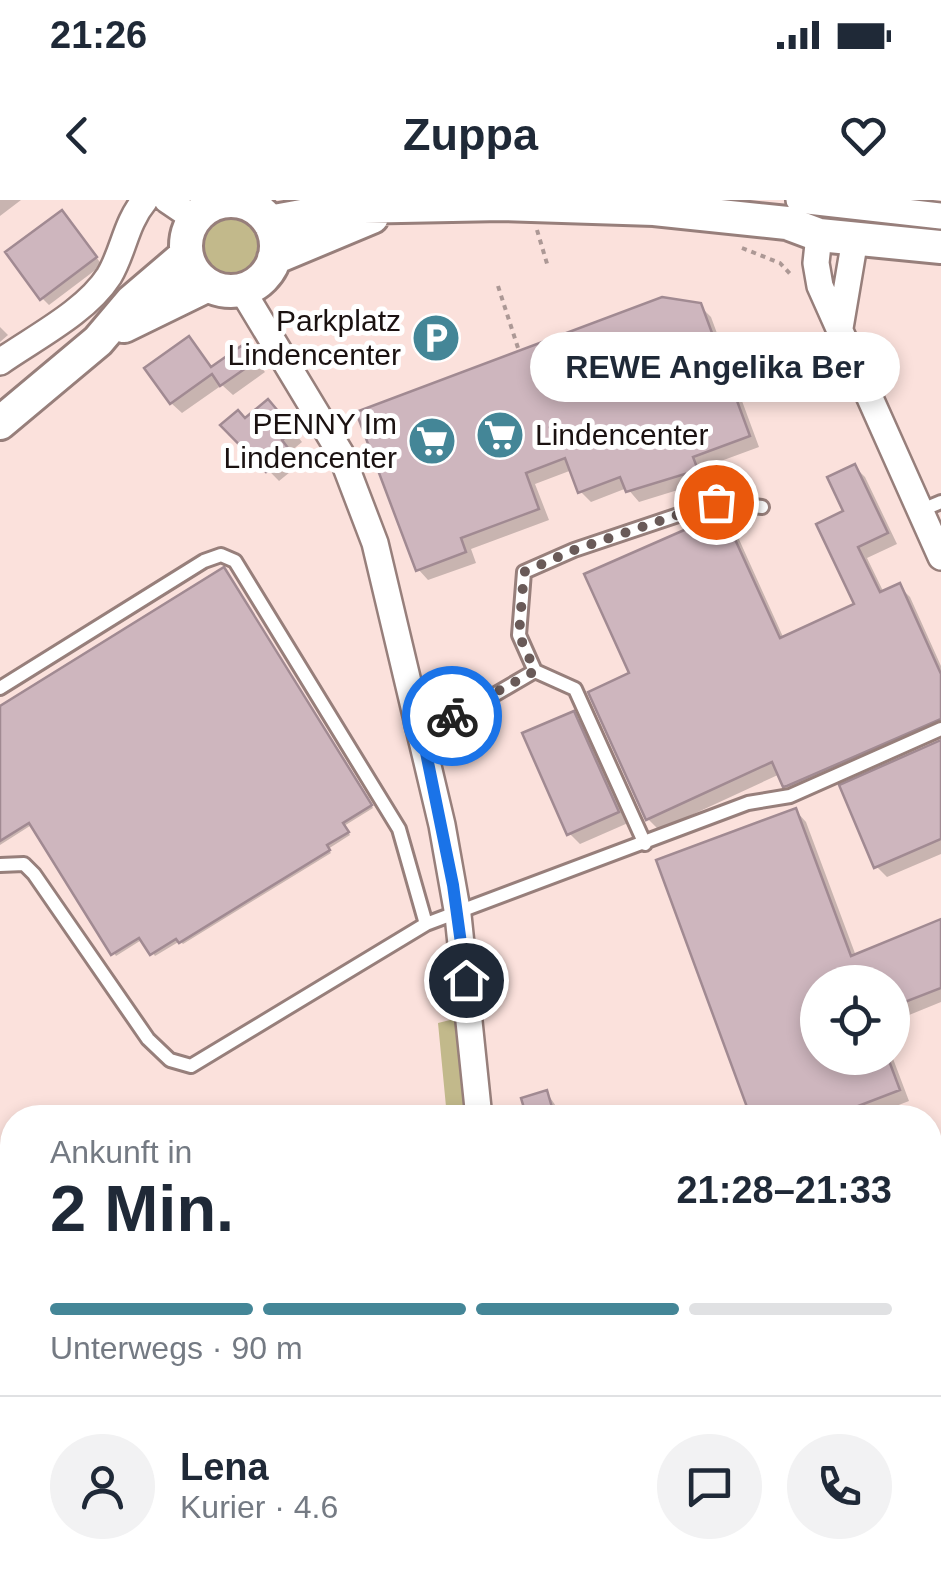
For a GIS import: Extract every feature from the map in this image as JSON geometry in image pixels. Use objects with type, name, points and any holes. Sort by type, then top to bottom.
[{"type":"main road","points":[[0,423],[98,341],[170,300],[208,285],[242,290],[262,278],[274,258],[275,240],[269,222],[241,202],[208,207],[195,219],[186,236],[186,255],[198,277],[208,285]]},
{"type":"main road","points":[[269,222],[351,207],[502,204],[588,210],[656,226],[793,241],[818,235],[941,247]]},
{"type":"main road","points":[[274,258],[395,208]]},
{"type":"main road","points":[[98,341],[130,302],[186,255]]},
{"type":"street","points":[[0,362],[96,293],[111,273],[128,222],[145,200]]},
{"type":"street","points":[[167,200],[195,219]]},
{"type":"street","points":[[799,200],[935,210]]},
{"type":"street","points":[[818,235],[816,264],[820,286],[931,506],[941,557]]},
{"type":"street","points":[[840,328],[855,238]]},
{"type":"street","points":[[242,290],[341,454],[375,543],[421,728],[458,915],[478,1105]]},
{"type":"lane","points":[[645,844],[575,689],[535,671],[519,635],[524,572],[574,550],[716,502],[762,507]]},
{"type":"lane","points":[[0,688],[204,561],[220,556],[236,560],[398,829],[426,924]]},
{"type":"lane","points":[[421,728],[470,709],[535,671]]},
{"type":"lane","points":[[0,865],[24,864],[34,874],[148,1039],[170,1060],[191,1066],[426,924],[748,803],[790,796],[941,729]]},
{"type":"path","points":[[498,286],[519,351]]},
{"type":"shaded area","points":[[231,213],[254,223],[264,246],[254,269],[231,279],[208,269],[198,246],[208,223]]},
{"type":"shaded area","points":[[458,1018],[466,1105],[446,1105],[438,1023]]},
{"type":"building","points":[[62,210],[97,257],[40,300],[5,252]]},
{"type":"building","name":"Lindencenter","points":[[662,297],[701,303],[750,436],[693,457],[698,470],[626,492],[620,477],[578,493],[565,458],[526,473],[539,509],[461,538],[466,552],[416,571],[356,412]]},
{"type":"building","points":[[189,336],[211,367],[244,344],[256,361],[220,386],[212,374],[170,404],[144,368]]},
{"type":"building","points":[[268,399],[294,430],[282,440],[291,452],[266,472],[220,425],[238,410],[245,418]]},
{"type":"building","points":[[855,464],[888,533],[858,547],[880,592],[900,583],[941,674],[941,719],[787,786],[783,787],[772,762],[646,820],[588,692],[629,673],[584,574],[723,513],[780,638],[854,604],[816,524],[843,511],[827,477]]},
{"type":"building","points":[[224,567],[372,805],[343,823],[349,832],[327,845],[330,850],[179,943],[176,939],[150,955],[139,938],[111,955],[29,823],[0,841],[0,706]]},
{"type":"building","points":[[574,711],[619,812],[567,835],[522,733]]},
{"type":"building","points":[[941,740],[941,839],[874,868],[839,785]]},
{"type":"building","points":[[796,808],[851,956],[941,919],[941,988],[910,1000],[910,965],[800,965],[800,1075],[894,1075],[900,1090],[861,1105],[746,1105],[656,860]]},
{"type":"building","points":[[547,1090],[551,1105],[523,1105],[521,1098]]},
{"type":"way so far","points":[[452,716],[535,671],[519,635],[524,572],[574,550],[716,502]]},
{"type":"place","name":"Parkplatz Lindencenter","points":[[436,338]]},
{"type":"place","name":"Lindencenter","points":[[500,435]]},
{"type":"place","name":"PENNY Im Lindencenter","points":[[432,441]]},
{"type":"place","name":"REWE Angelika Ber","points":[[716,502]]},
{"type":"route","points":[[452,716],[421,728],[453,885],[466,980]]}]
